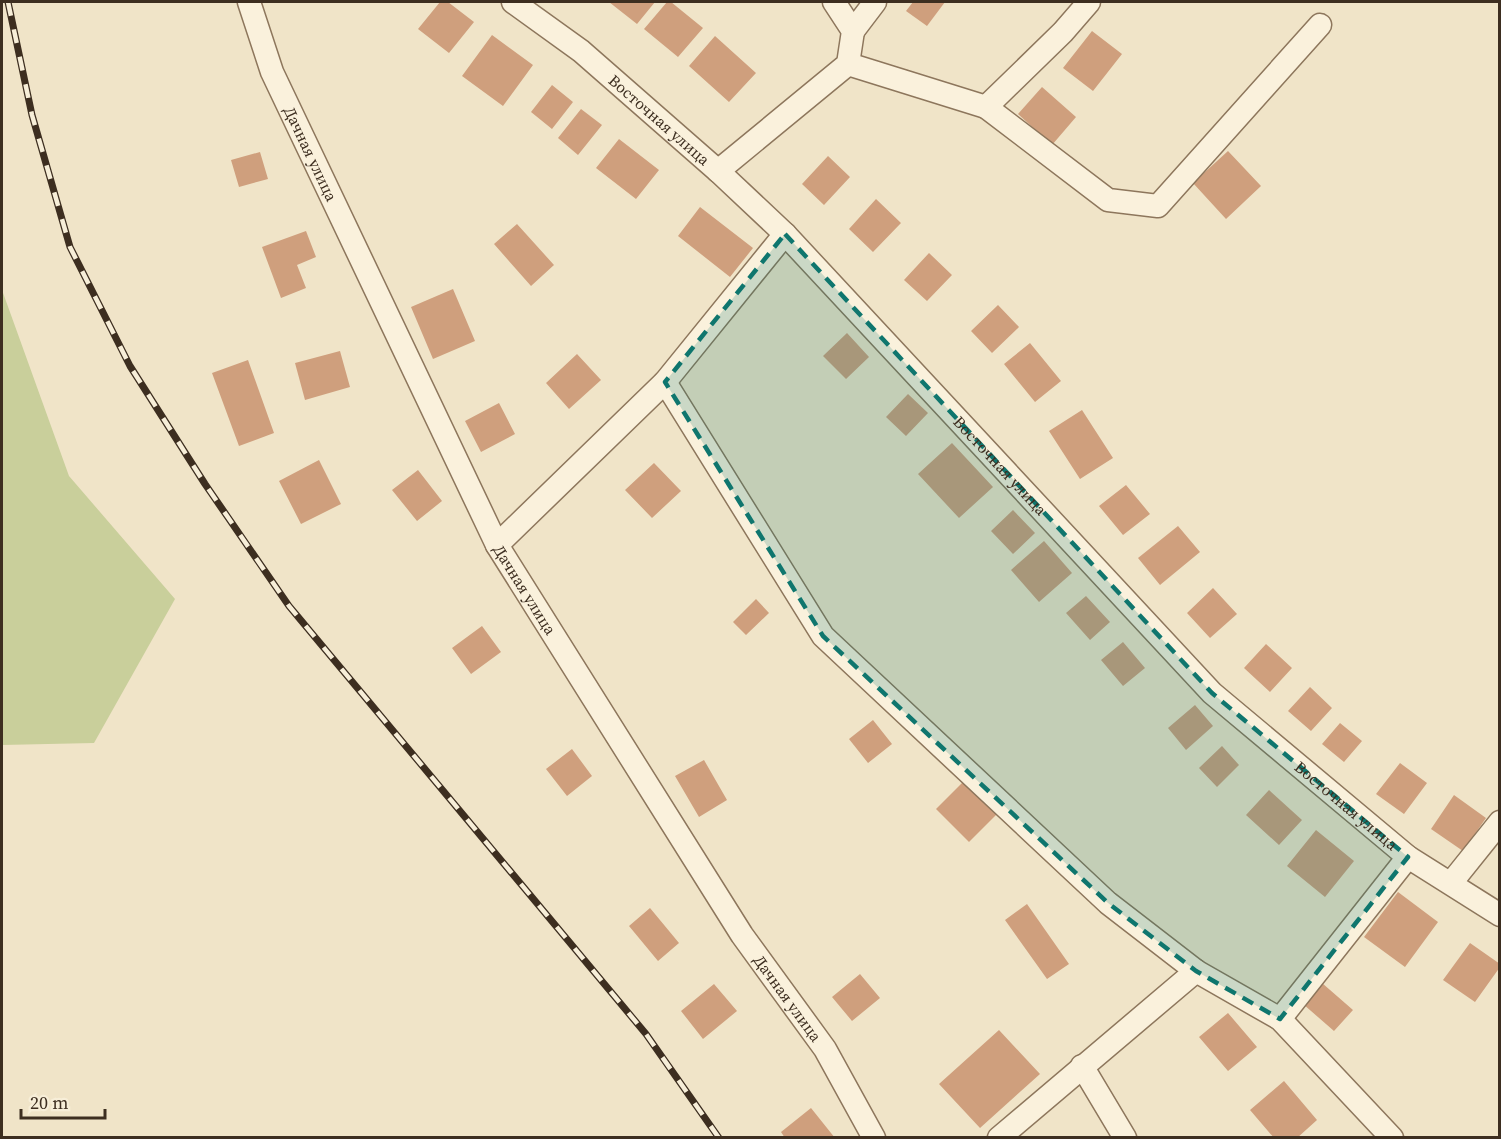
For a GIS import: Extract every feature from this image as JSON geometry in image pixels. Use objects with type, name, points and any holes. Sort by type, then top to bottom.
[{"type":"street","name":"Дачная улица","points":[[249,2],[272,72],[497,545],[742,935],[825,1049],[874,1137]]},
{"type":"street","name":"Восточная улица","points":[[513,2],[581,51],[718,171],[785,234],[1212,693],[1407,857],[1500,915]]},
{"type":"street","points":[[834,2],[853,31]]},
{"type":"street","points":[[718,171],[848,64],[853,31],[876,2]]},
{"type":"street","points":[[986,107],[1063,32],[1089,2]]},
{"type":"street","points":[[848,64],[986,107],[1108,200],[1158,206],[1320,25]]},
{"type":"street","points":[[497,545],[665,382],[785,234]]},
{"type":"street","points":[[665,382],[823,636],[1108,903],[1196,971],[1280,1019],[1392,1137]]},
{"type":"street","points":[[1451,883],[1500,822]]},
{"type":"street","points":[[1280,1019],[1407,857]]},
{"type":"street","points":[[999,1137],[1196,971]]},
{"type":"street","points":[[1082,1066],[1125,1137]]},
{"type":"highlighted area","points":[[785,234],[1212,693],[1408,857],[1280,1019],[1196,971],[1108,903],[823,636],[665,382]]},
{"type":"green space","points":[[2,290],[69,476],[175,599],[94,743],[2,745]]},
{"type":"building","points":[[440,2],[448,2],[474,22],[449,53],[418,29]]},
{"type":"building","points":[[609,2],[655,2],[637,24]]},
{"type":"building","points":[[667,2],[671,2],[703,28],[678,57],[644,29]]},
{"type":"building","points":[[913,2],[945,2],[927,26],[906,11]]},
{"type":"building","points":[[1092,31],[1122,54],[1093,91],[1063,68]]},
{"type":"building","points":[[492,35],[533,65],[503,106],[462,76]]},
{"type":"building","points":[[715,36],[756,73],[729,102],[689,66]]},
{"type":"building","points":[[552,85],[573,102],[552,129],[531,112]]},
{"type":"building","points":[[1042,87],[1076,117],[1052,145],[1018,114]]},
{"type":"building","points":[[581,109],[602,125],[578,155],[558,138]]},
{"type":"building","points":[[619,139],[659,170],[636,199],[596,168]]},
{"type":"building","points":[[1228,151],[1261,186],[1226,219],[1193,183]]},
{"type":"building","points":[[260,152],[268,179],[239,187],[231,160]]},
{"type":"building","points":[[828,156],[850,177],[824,205],[802,184]]},
{"type":"building","points":[[876,199],[901,223],[873,252],[849,229]]},
{"type":"building","points":[[700,207],[753,248],[730,277],[678,236]]},
{"type":"building","points":[[517,224],[554,265],[531,286],[494,244]]},
{"type":"building","points":[[306,231],[316,257],[297,265],[306,288],[281,298],[262,247]]},
{"type":"building","points":[[929,253],[952,275],[927,301],[904,280]]},
{"type":"building","points":[[453,289],[475,341],[433,359],[411,307]]},
{"type":"building","points":[[998,305],[1019,327],[992,353],[971,331]]},
{"type":"building","points":[[847,333],[869,357],[846,379],[823,356]]},
{"type":"building","points":[[1030,343],[1061,381],[1035,402],[1004,364]]},
{"type":"building","points":[[340,351],[350,387],[305,400],[295,363]]},
{"type":"building","points":[[577,354],[601,380],[569,409],[546,383]]},
{"type":"building","points":[[248,360],[274,433],[239,446],[212,373]]},
{"type":"building","points":[[908,394],[928,413],[906,436],[886,417]]},
{"type":"building","points":[[499,403],[515,434],[481,452],[465,421]]},
{"type":"building","points":[[1082,410],[1113,458],[1080,479],[1049,431]]},
{"type":"building","points":[[952,443],[993,487],[959,518],[918,474]]},
{"type":"building","points":[[319,460],[341,504],[301,524],[279,481]]},
{"type":"building","points":[[654,463],[681,491],[652,518],[625,490]]},
{"type":"building","points":[[418,470],[442,501],[417,521],[392,490]]},
{"type":"building","points":[[1126,485],[1150,514],[1123,535],[1099,506]]},
{"type":"building","points":[[1013,510],[1035,533],[1013,554],[991,531]]},
{"type":"building","points":[[1178,526],[1200,552],[1160,585],[1138,558]]},
{"type":"building","points":[[1044,541],[1072,573],[1039,602],[1011,570]]},
{"type":"building","points":[[1213,588],[1237,614],[1210,638],[1187,613]]},
{"type":"building","points":[[1086,596],[1110,622],[1090,640],[1066,613]]},
{"type":"building","points":[[756,599],[769,613],[746,635],[733,622]]},
{"type":"building","points":[[482,626],[501,652],[471,674],[452,648]]},
{"type":"building","points":[[1123,642],[1145,668],[1123,686],[1101,660]]},
{"type":"building","points":[[1266,644],[1292,668],[1270,692],[1244,668]]},
{"type":"building","points":[[1310,687],[1332,708],[1311,731],[1288,711]]},
{"type":"building","points":[[1195,705],[1213,726],[1186,750],[1168,728]]},
{"type":"building","points":[[873,720],[892,744],[868,763],[849,739]]},
{"type":"building","points":[[1340,723],[1362,741],[1344,762],[1322,744]]},
{"type":"building","points":[[1222,746],[1239,765],[1217,787],[1199,768]]},
{"type":"building","points":[[572,749],[592,776],[567,796],[546,769]]},
{"type":"building","points":[[704,760],[727,800],[699,817],[675,776]]},
{"type":"building","points":[[1400,763],[1427,783],[1404,814],[1376,794]]},
{"type":"building","points":[[966,779],[999,812],[969,842],[936,809]]},
{"type":"building","points":[[1269,790],[1302,820],[1279,845],[1246,815]]},
{"type":"building","points":[[1454,795],[1486,818],[1463,851],[1431,829]]},
{"type":"building","points":[[1316,830],[1354,861],[1325,897],[1287,866]]},
{"type":"building","points":[[1398,892],[1438,922],[1405,967],[1364,937]]},
{"type":"building","points":[[1027,904],[1069,964],[1047,979],[1005,920]]},
{"type":"building","points":[[650,908],[679,943],[658,961],[629,926]]},
{"type":"building","points":[[1470,943],[1500,964],[1475,1002],[1443,980]]},
{"type":"building","points":[[860,974],[880,998],[852,1021],[832,997]]},
{"type":"building","points":[[1322,983],[1353,1010],[1334,1031],[1303,1004]]},
{"type":"building","points":[[714,984],[737,1011],[703,1039],[681,1011]]},
{"type":"building","points":[[1228,1013],[1257,1047],[1228,1071],[1199,1037]]},
{"type":"building","points":[[999,1030],[1040,1074],[980,1128],[939,1084]]},
{"type":"building","points":[[1284,1081],[1317,1120],[1297,1138],[1274,1138],[1250,1110]]},
{"type":"building","points":[[811,1108],[835,1138],[785,1138],[781,1132]]},
{"type":"railway","points":[[8,2],[32,115],[70,247],[130,366],[205,484],[289,606],[646,1034],[719,1138]]}]
